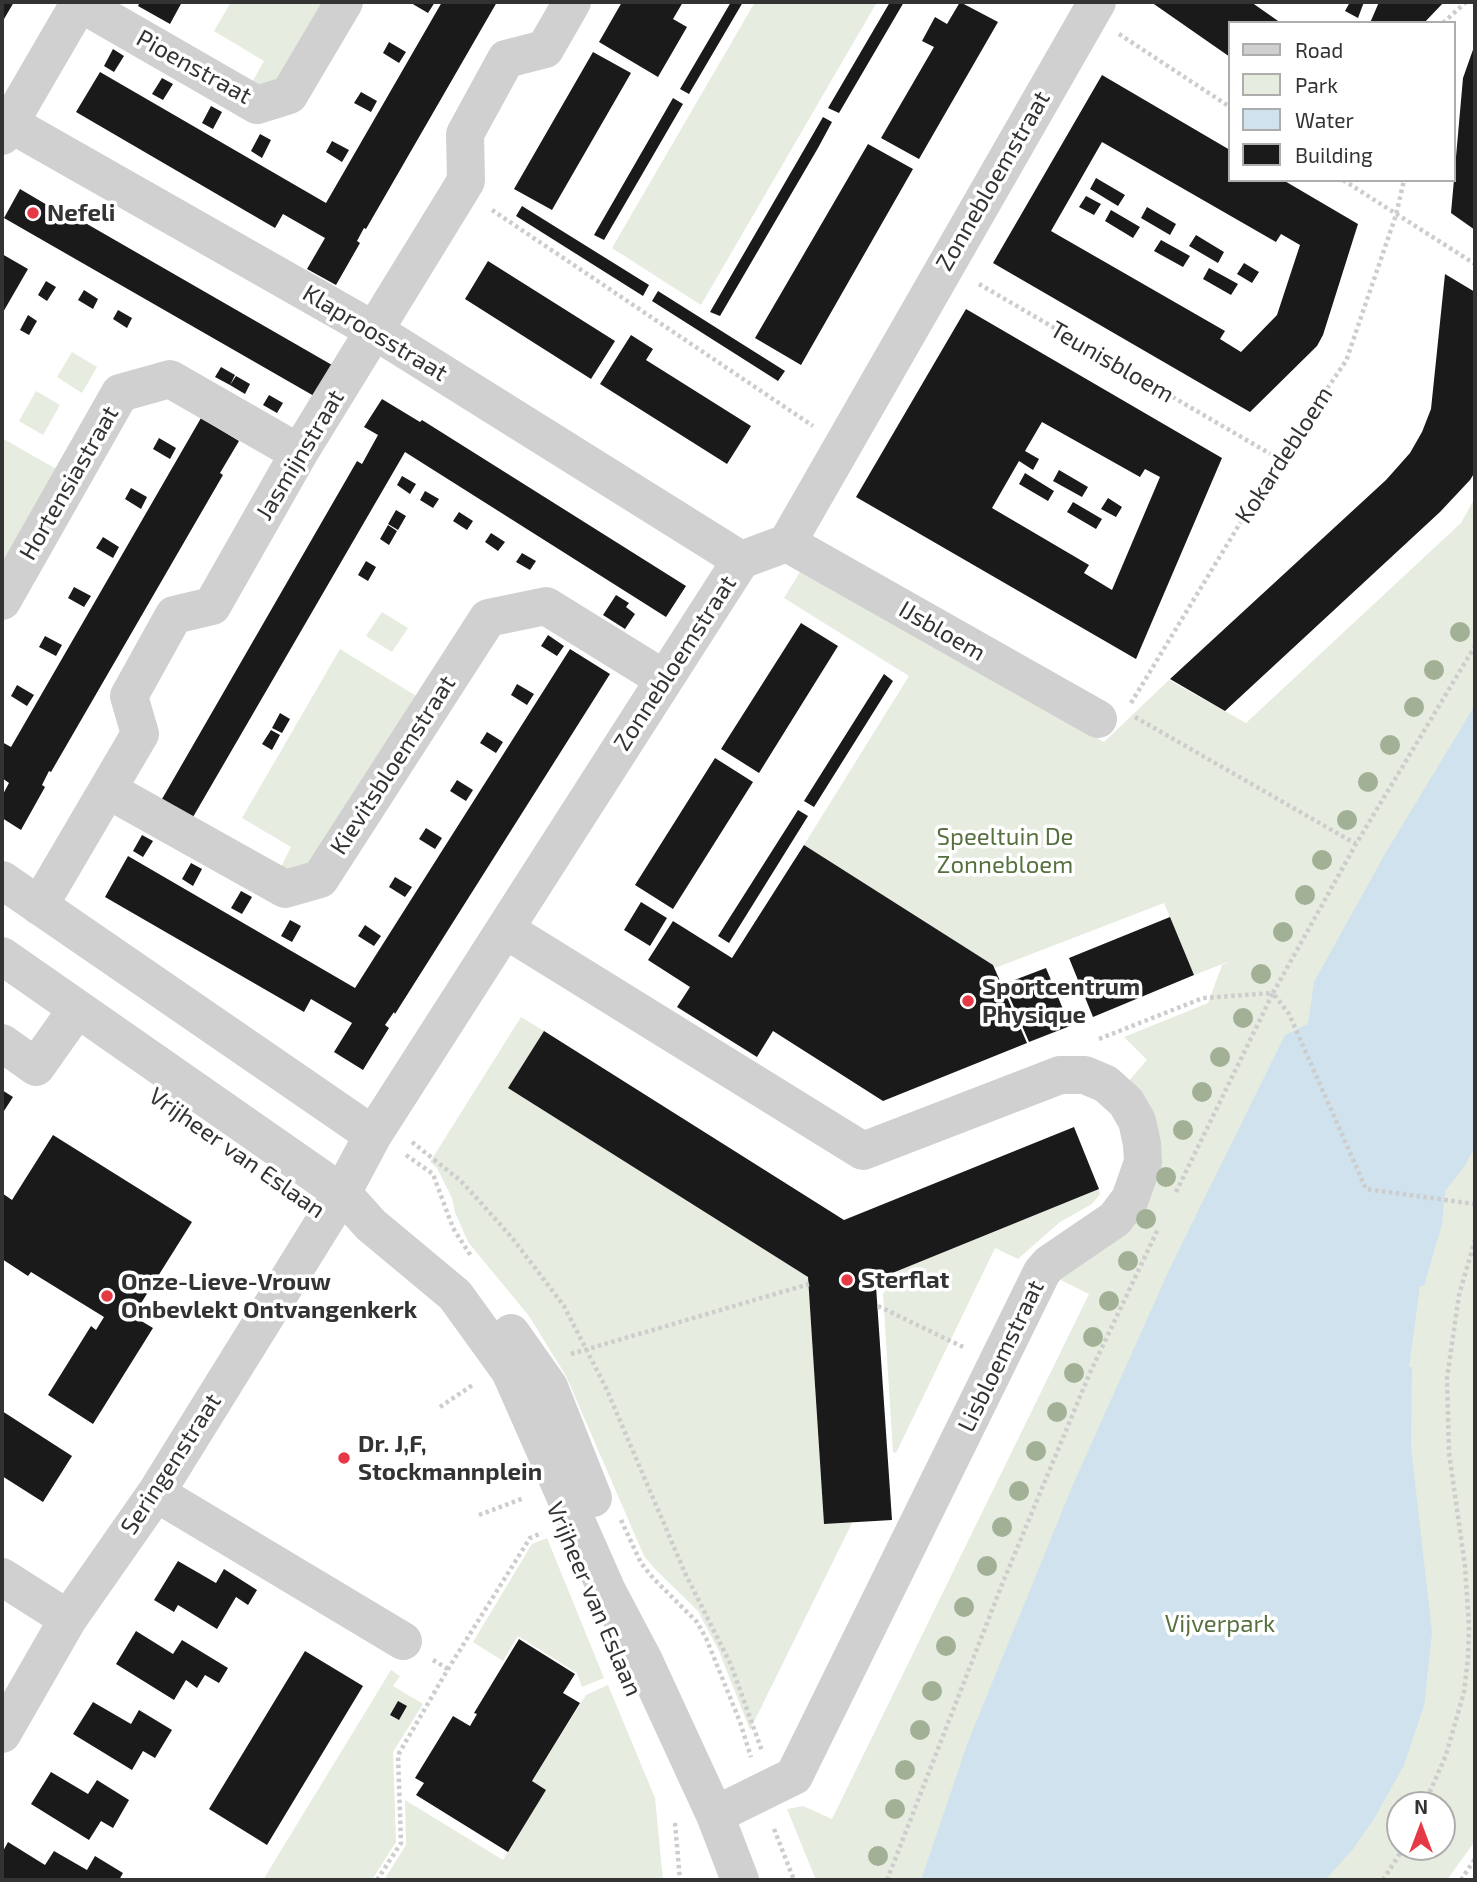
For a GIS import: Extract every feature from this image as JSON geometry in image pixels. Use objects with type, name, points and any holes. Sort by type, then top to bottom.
[{"type":"street","name":"Pioenstraat","points":[[80,2],[257,104],[289,95],[344,2]]},
{"type":"street","points":[[4,126],[80,2]]},
{"type":"street","points":[[466,181],[465,134],[506,60],[545,48],[572,2]]},
{"type":"street","name":"Zonnebloemstraat","points":[[342,1193],[373,1135],[741,560],[787,543],[842,446],[889,386],[945,265],[1085,6]]},
{"type":"street","name":"Klaproosstraat","points":[[4,126],[376,331],[741,560]]},
{"type":"street","name":"Jasmijnstraat","points":[[39,906],[141,734],[129,696],[174,615],[212,606],[299,453],[466,181]]},
{"type":"street","name":"Hortensiastraat","points":[[2,601],[120,393],[170,379],[299,453]]},
{"type":"street","name":"IJsbloem","points":[[787,543],[1112,716]]},
{"type":"street","name":"Kievitsbloemstraat","points":[[108,790],[285,889],[320,879],[488,618],[546,606],[664,679]]},
{"type":"street","points":[[2,880],[373,1135]]},
{"type":"street","points":[[506,930],[863,1151],[1060,1075],[1085,1075]]},
{"type":"street","name":"Vrijheer van Eslaan","points":[[2,956],[342,1193],[371,1225],[455,1295],[522,1368],[607,1591],[645,1661],[715,1815],[740,1880]]},
{"type":"street","points":[[2,1043],[36,1067],[78,1009]]},
{"type":"street","name":"Lisbloemstraat","points":[[715,1815],[794,1776],[1042,1272],[1049,1264],[1115,1219],[1130,1199],[1143,1162],[1137,1121],[1126,1102],[1106,1084],[1085,1075]]},
{"type":"street","name":"Seringenstraat","points":[[2,1734],[68,1619],[156,1493],[342,1193]]},
{"type":"street","points":[[156,1493],[403,1641]]},
{"type":"street","points":[[2,1577],[68,1619]]},
{"type":"path","points":[[1445,21],[1466,2]]},
{"type":"path","points":[[1085,6],[1228,106]]},
{"type":"path","points":[[466,181],[495,215],[842,446]]},
{"type":"path","points":[[1346,182],[1475,264]]},
{"type":"path","name":"Kokardebloem","points":[[1112,716],[1346,361],[1396,215],[1404,182]]},
{"type":"path","name":"Teunisbloem","points":[[945,265],[1279,459]]},
{"type":"path","points":[[1172,1199],[1273,993],[1356,844],[1475,646]]},
{"type":"path","points":[[1112,716],[1356,844]]},
{"type":"path","points":[[1273,993],[1289,1014],[1366,1189],[1475,1204]]},
{"type":"path","points":[[1085,1075],[1090,1042],[1203,998],[1273,993]]},
{"type":"path","points":[[887,1880],[1001,1587],[1084,1387],[1160,1224]]},
{"type":"path","points":[[1430,1791],[1446,1755],[1464,1692],[1472,1625],[1449,1453],[1447,1378],[1458,1296],[1475,1240]]},
{"type":"path","points":[[440,1408],[491,1372],[522,1368],[808,1284]]},
{"type":"path","points":[[878,1306],[997,1364]]},
{"type":"path","points":[[479,1515],[525,1497]]},
{"type":"path","points":[[377,1880],[401,1843],[398,1755],[447,1669],[530,1538],[552,1530]]},
{"type":"path","points":[[674,1814],[680,1880]]},
{"type":"path","points":[[1461,1880],[1475,1859]]},
{"type":"path","points":[[1383,1880],[1395,1861]]},
{"type":"green space","points":[[231,2],[329,2],[281,84],[250,86],[264,61],[214,31]]},
{"type":"green space","points":[[755,2],[877,2],[701,305],[612,248]]},
{"type":"green space","points":[[72,352],[97,367],[82,393],[57,377]]},
{"type":"green space","points":[[36,391],[60,405],[43,435],[19,421]]},
{"type":"green space","points":[[2,438],[58,470],[2,568]]},
{"type":"green space","name":"Vijverpark","points":[[1475,498],[1475,1841],[1447,1880],[816,1880],[787,1809],[803,1806],[832,1819],[1089,1294],[1061,1280],[1067,1267],[1124,1229],[1126,1084],[1147,1060],[1124,1037],[1208,1003],[1222,965],[1230,961],[1194,975],[1164,903],[995,968],[804,845],[909,676],[784,598],[803,567],[1104,742],[1169,680],[1246,723],[1461,523]]},
{"type":"green space","points":[[382,612],[408,628],[392,652],[366,636]]},
{"type":"green space","points":[[340,649],[421,699],[313,869],[278,873],[291,847],[242,818]]},
{"type":"green space","points":[[521,1017],[544,1031],[508,1088],[808,1277],[824,1524],[852,1523],[750,1730],[719,1651],[698,1611],[644,1556],[566,1376],[529,1316],[468,1242],[452,1198],[437,1168],[430,1162]]},
{"type":"green space","points":[[1099,1189],[1100,1194],[1092,1204],[1060,1222],[1018,1259],[995,1248],[896,1453],[893,1452],[883,1294],[898,1271]]},
{"type":"green space","points":[[547,1538],[604,1678],[582,1687],[577,1673],[518,1636],[503,1661],[473,1642],[532,1544]]},
{"type":"green space","points":[[391,1670],[400,1676],[393,1686],[423,1704],[393,1752],[396,1842],[372,1880],[263,1880]]},
{"type":"green space","points":[[608,1685],[655,1798],[663,1880],[384,1880],[406,1845],[405,1800],[503,1860],[546,1790],[532,1781],[586,1695]]},
{"type":"water","name":"Vijverpark","points":[[1475,705],[1475,1147],[1464,1167],[1445,1191],[1442,1224],[1424,1286],[1420,1286],[1409,1367],[1412,1367],[1411,1446],[1432,1633],[1424,1706],[1404,1765],[1390,1791],[1386,1791],[1386,1797],[1374,1819],[1353,1849],[1325,1880],[921,1880],[968,1742],[1072,1487],[1170,1268],[1285,1035],[1308,1024],[1314,982],[1385,854]]},
{"type":"building","points":[[2,2],[14,2],[4,19],[2,18]]},
{"type":"building","points":[[140,2],[182,2],[170,24],[138,6]]},
{"type":"building","points":[[412,2],[435,2],[428,13]]},
{"type":"building","points":[[442,2],[497,2],[366,229],[364,228],[357,241],[360,243],[336,285],[307,269],[325,238],[283,214],[275,228],[76,112],[100,72],[326,203]]},
{"type":"building","points":[[622,2],[683,2],[673,19],[687,27],[658,77],[599,42]]},
{"type":"building","points":[[731,2],[743,2],[689,94],[680,89]]},
{"type":"building","points":[[890,2],[904,2],[839,113],[828,108]]},
{"type":"building","points":[[960,2],[998,22],[919,159],[881,138],[934,47],[922,41],[935,17],[947,24]]},
{"type":"building","points":[[1151,2],[1251,2],[1278,21],[1228,21],[1228,56]]},
{"type":"building","points":[[1350,2],[1364,2],[1358,18],[1345,11]]},
{"type":"building","points":[[1379,2],[1444,2],[1426,21],[1371,21]]},
{"type":"building","points":[[389,42],[406,52],[399,63],[383,53]]},
{"type":"building","points":[[1475,44],[1475,230],[1451,213],[1454,182],[1456,182],[1463,78]]},
{"type":"building","points":[[113,49],[124,56],[114,72],[104,66]]},
{"type":"building","points":[[593,52],[631,73],[552,210],[514,189]]},
{"type":"building","points":[[1102,75],[1228,149],[1228,182],[1286,182],[1358,224],[1323,335],[1317,346],[1250,412],[993,263]],"holes":[[[1102,142],[1276,242],[1281,234],[1300,245],[1277,315],[1241,352],[1220,339],[1225,331],[1051,231]]]},
{"type":"building","points":[[162,78],[173,84],[163,100],[152,94]]},
{"type":"building","points":[[361,92],[377,101],[371,112],[354,103]]},
{"type":"building","points":[[673,98],[683,104],[604,240],[594,235]]},
{"type":"building","points":[[211,106],[222,112],[213,129],[202,123]]},
{"type":"building","points":[[823,117],[832,122],[818,148],[720,316],[710,312]]},
{"type":"building","points":[[260,134],[271,140],[262,158],[251,151]]},
{"type":"building","points":[[332,141],[349,150],[342,162],[326,152]]},
{"type":"building","points":[[868,144],[913,169],[801,365],[755,338]]},
{"type":"building","points":[[1096,178],[1125,195],[1118,206],[1090,189]]},
{"type":"building","points":[[20,189],[59,212],[61,209],[332,365],[314,396],[4,218]]},
{"type":"building","points":[[1086,196],[1101,204],[1094,215],[1079,207]]},
{"type":"building","points":[[522,206],[649,285],[643,296],[516,216]]},
{"type":"building","points":[[1147,207],[1176,224],[1170,235],[1141,218]]},
{"type":"building","points":[[1111,210],[1140,227],[1133,238],[1105,221]]},
{"type":"building","points":[[1196,235],[1224,252],[1218,263],[1189,246]]},
{"type":"building","points":[[1161,240],[1190,256],[1183,267],[1154,251]]},
{"type":"building","points":[[2,254],[28,269],[2,314]]},
{"type":"building","points":[[488,261],[615,341],[591,379],[465,299]]},
{"type":"building","points":[[1244,263],[1259,272],[1252,283],[1237,274]]},
{"type":"building","points":[[1209,268],[1238,284],[1231,295],[1203,279]]},
{"type":"building","points":[[1445,274],[1475,292],[1475,472],[1470,480],[1440,512],[1225,711],[1170,679],[1386,480],[1410,453],[1431,409]]},
{"type":"building","points":[[46,281],[56,287],[47,301],[38,295]]},
{"type":"building","points":[[84,290],[98,299],[93,309],[78,300]]},
{"type":"building","points":[[658,291],[785,371],[778,381],[652,301]]},
{"type":"building","points":[[966,309],[1222,458],[1136,659],[856,497]],"holes":[[[1042,422],[1140,477],[1145,469],[1160,477],[1112,590],[1084,573],[1089,565],[992,508],[1019,461],[1033,470],[1039,459],[1025,451]]]},
{"type":"building","points":[[118,310],[132,318],[127,328],[113,319]]},
{"type":"building","points":[[28,315],[37,321],[29,335],[20,330]]},
{"type":"building","points":[[631,335],[653,349],[646,360],[751,426],[727,464],[600,384]]},
{"type":"building","points":[[221,367],[235,375],[230,385],[215,377]]},
{"type":"building","points":[[236,376],[250,384],[245,394],[230,385]]},
{"type":"building","points":[[269,395],[283,403],[277,413],[263,405]]},
{"type":"building","points":[[382,399],[420,422],[422,420],[686,586],[666,617],[405,452],[193,817],[162,799],[357,461],[362,464],[378,435],[364,427]]},
{"type":"building","points":[[201,418],[239,441],[220,473],[223,475],[51,772],[49,771],[42,785],[45,787],[21,830],[2,818],[2,796],[9,783],[2,778],[2,742],[11,747]]},
{"type":"building","points":[[159,438],[176,448],[170,459],[153,449]]},
{"type":"building","points":[[1059,470],[1088,487],[1082,497],[1053,481]]},
{"type":"building","points":[[1025,473],[1054,491],[1048,501],[1019,484]]},
{"type":"building","points":[[402,476],[416,484],[410,494],[397,485]]},
{"type":"building","points":[[131,488],[147,497],[141,509],[125,499]]},
{"type":"building","points":[[425,491],[439,499],[433,508],[420,500]]},
{"type":"building","points":[[1108,498],[1122,507],[1116,517],[1101,509]]},
{"type":"building","points":[[1073,502],[1102,519],[1096,529],[1067,512]]},
{"type":"building","points":[[396,510],[406,516],[398,530],[388,524]]},
{"type":"building","points":[[459,512],[473,521],[467,530],[453,521]]},
{"type":"building","points":[[388,525],[397,531],[389,545],[380,539]]},
{"type":"building","points":[[491,533],[505,542],[498,551],[485,542]]},
{"type":"building","points":[[103,537],[119,547],[113,558],[96,548]]},
{"type":"building","points":[[522,553],[536,561],[530,570],[516,562]]},
{"type":"building","points":[[366,561],[376,567],[368,581],[358,575]]},
{"type":"building","points":[[74,587],[91,596],[84,607],[68,598]]},
{"type":"building","points":[[616,595],[629,603],[626,607],[635,614],[625,629],[603,615]]},
{"type":"building","points":[[801,623],[838,646],[759,773],[721,749]]},
{"type":"building","points":[[548,635],[564,646],[557,656],[541,646]]},
{"type":"building","points":[[45,636],[62,645],[56,656],[39,647]]},
{"type":"building","points":[[570,649],[610,674],[395,1014],[394,1012],[385,1025],[389,1028],[363,1070],[334,1052],[352,1023],[311,999],[304,1012],[105,897],[128,856],[355,988]]},
{"type":"building","points":[[884,674],[893,681],[814,807],[804,801]]},
{"type":"building","points":[[517,684],[534,694],[527,705],[511,695]]},
{"type":"building","points":[[17,685],[34,695],[27,706],[11,696]]},
{"type":"building","points":[[280,713],[290,719],[282,733],[272,728]]},
{"type":"building","points":[[271,730],[280,735],[272,750],[262,744]]},
{"type":"building","points":[[487,732],[503,742],[496,753],[480,743]]},
{"type":"building","points":[[715,758],[753,782],[673,909],[635,885]]},
{"type":"building","points":[[457,780],[473,790],[466,801],[450,791]]},
{"type":"building","points":[[798,810],[808,816],[729,943],[718,936]]},
{"type":"building","points":[[426,828],[442,838],[435,849],[419,839]]},
{"type":"building","points":[[142,835],[153,841],[143,857],[133,851]]},
{"type":"building","points":[[804,845],[993,965],[1027,1043],[883,1101],[773,1031],[757,1057],[677,1007],[690,987],[648,960],[673,921],[732,958]]},
{"type":"building","points":[[191,863],[202,869],[193,886],[182,879]]},
{"type":"building","points":[[395,877],[412,887],[405,897],[389,887]]},
{"type":"building","points":[[241,891],[252,897],[242,914],[231,908]]},
{"type":"building","points":[[641,902],[667,918],[650,946],[624,930]]},
{"type":"building","points":[[1170,917],[1194,975],[1093,1017],[1069,958]]},
{"type":"building","points":[[290,920],[301,926],[292,942],[281,936]]},
{"type":"building","points":[[365,925],[381,936],[374,946],[358,936]]},
{"type":"building","points":[[1046,968],[1070,1026],[1029,1042],[1004,984]]},
{"type":"building","name":"Sterflat","points":[[544,1031],[844,1220],[1074,1127],[1099,1189],[890,1274],[883,1286],[876,1286],[892,1520],[824,1524],[808,1277],[508,1088]]},
{"type":"building","points":[[2,1090],[13,1097],[2,1114]]},
{"type":"building","name":"Onze-Lieve-Vrouw Onbevlekt Ontvangenkerk","points":[[53,1135],[192,1222],[133,1316],[153,1328],[93,1424],[48,1395],[91,1326],[96,1330],[104,1317],[31,1272],[28,1276],[2,1259],[2,1193],[12,1200]]},
{"type":"building","points":[[2,1411],[72,1456],[43,1502],[2,1476]]},
{"type":"building","points":[[178,1561],[216,1583],[224,1569],[257,1590],[248,1605],[236,1597],[217,1629],[178,1605],[174,1612],[154,1600]]},
{"type":"building","points":[[136,1631],[173,1654],[182,1640],[228,1668],[219,1683],[205,1675],[197,1688],[186,1680],[174,1700],[116,1664]]},
{"type":"building","points":[[519,1639],[575,1674],[563,1693],[580,1703],[532,1781],[546,1790],[508,1852],[416,1795],[424,1783],[415,1778],[453,1716],[470,1726],[477,1714],[474,1713]]},
{"type":"building","points":[[305,1651],[363,1686],[267,1845],[209,1809]]},
{"type":"building","points":[[398,1701],[407,1706],[399,1720],[390,1715]]},
{"type":"building","points":[[93,1702],[131,1724],[139,1710],[172,1730],[155,1758],[143,1751],[132,1770],[73,1734]]},
{"type":"building","points":[[51,1772],[88,1794],[97,1780],[129,1800],[113,1828],[101,1821],[89,1840],[31,1804]]},
{"type":"building","points":[[8,1842],[45,1865],[54,1851],[87,1870],[95,1856],[123,1873],[119,1880],[2,1880],[2,1853]]},
{"type":"place","name":"Nefeli","points":[[33,213]]},
{"type":"place","name":"Sportcentrum Physique","points":[[968,1001]]},
{"type":"place","name":"Sterflat","points":[[847,1280]]},
{"type":"place","name":"Onze-Lieve-Vrouw Onbevlekt Ontvangenkerk","points":[[107,1296]]},
{"type":"place","name":"Dr. J,F, Stockmannplein","points":[[344,1458]]},
{"type":"park label","name":"Speeltuin De Zonnebloem","points":[[1005,851]]}]
